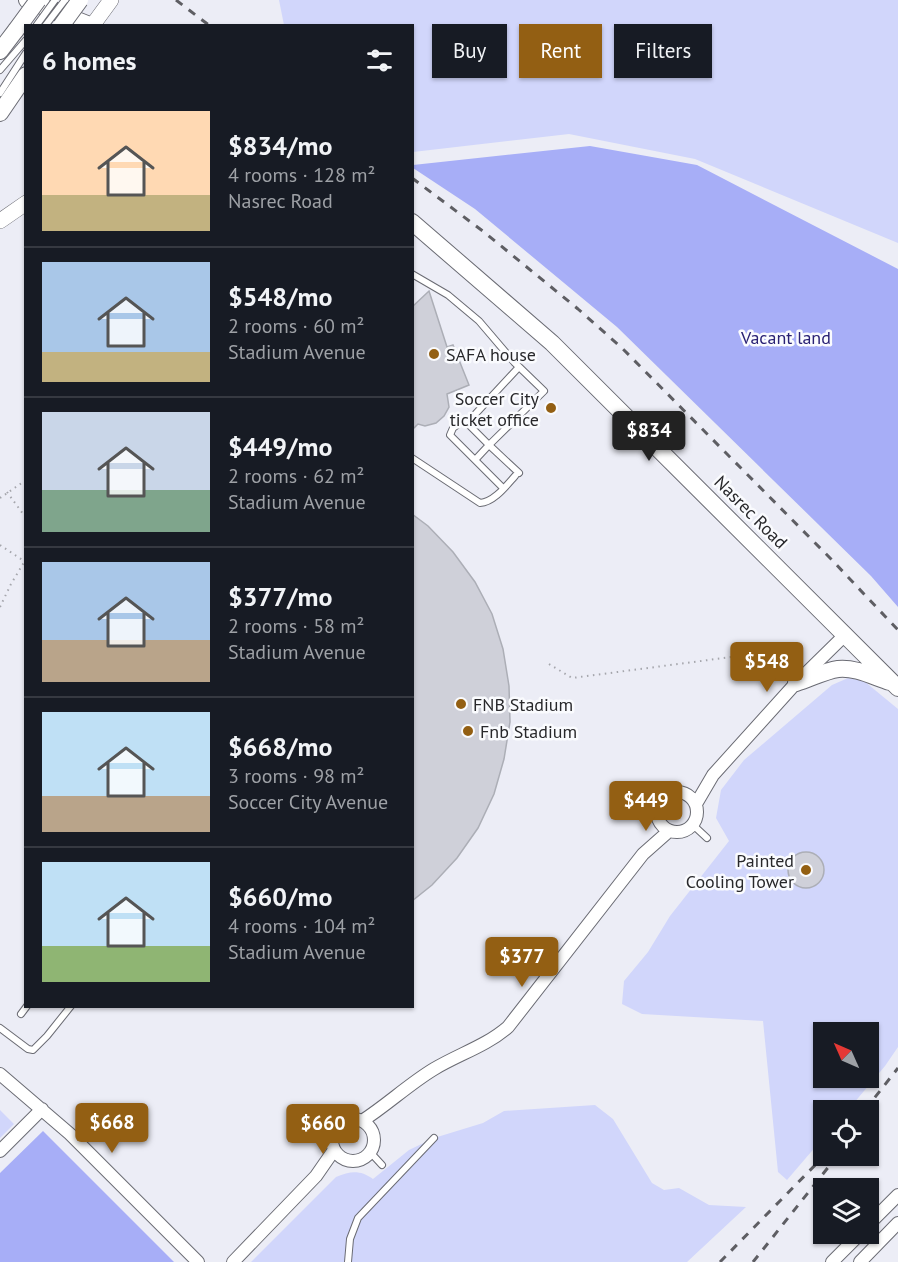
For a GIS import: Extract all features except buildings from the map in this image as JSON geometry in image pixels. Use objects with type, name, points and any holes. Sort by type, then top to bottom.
[{"type":"main road","points":[[27,0],[87,24]]},
{"type":"main road","points":[[26,24],[38,0]]},
{"type":"main road","points":[[62,24],[80,0]]},
{"type":"main road","points":[[0,51],[21,35]]},
{"type":"main road","points":[[0,113],[24,78]]},
{"type":"main road","name":"Nasrec Road","points":[[414,224],[552,343],[896,686]]},
{"type":"main road","points":[[796,683],[844,669],[855,670],[896,686]]},
{"type":"street","points":[[93,24],[111,0]]},
{"type":"street","points":[[0,221],[24,204]]},
{"type":"street","points":[[696,804],[713,775],[796,683],[846,634]]},
{"type":"street","points":[[686,794],[713,775]]},
{"type":"street","points":[[643,854],[658,822],[656,809],[662,798],[673,792],[686,794],[696,804],[697,811],[693,825],[682,832],[669,831],[658,822]]},
{"type":"street","points":[[362,1121],[388,1104],[416,1080],[494,1038],[508,1028],[643,854],[669,831]]},
{"type":"street","points":[[0,1074],[70,1134],[198,1262]]},
{"type":"street","points":[[316,1176],[344,1159],[358,1160],[370,1152],[373,1146],[372,1132],[388,1104]]},
{"type":"street","points":[[0,1151],[42,1109]]},
{"type":"street","points":[[344,1159],[334,1150],[332,1138],[337,1126],[351,1119],[362,1121],[372,1132]]},
{"type":"street","points":[[233,1262],[316,1176],[334,1150]]},
{"type":"street","points":[[879,1214],[898,1195]]},
{"type":"street","points":[[860,1262],[898,1223]]},
{"type":"street","points":[[832,1262],[850,1244]]},
{"type":"lane","points":[[38,24],[56,0]]},
{"type":"lane","points":[[47,24],[65,0]]},
{"type":"lane","points":[[0,70],[21,35]]},
{"type":"lane","points":[[0,93],[24,56]]},
{"type":"lane","points":[[414,275],[448,295],[479,321],[519,367],[544,391],[475,459]]},
{"type":"lane","points":[[467,423],[519,367]]},
{"type":"lane","points":[[414,459],[480,503],[486,503],[503,488],[517,474],[467,423],[460,422],[453,428],[450,435],[503,488]]},
{"type":"lane","points":[[693,825],[707,838]]},
{"type":"lane","points":[[21,1014],[26,1008]]},
{"type":"lane","points":[[0,1028],[28,1049],[33,1050],[69,1008]]},
{"type":"lane","points":[[348,1262],[350,1239],[358,1218],[434,1138]]},
{"type":"lane","points":[[370,1152],[382,1165]]},
{"type":"path","points":[[0,498],[24,481]]},
{"type":"path","points":[[7,492],[24,515]]},
{"type":"path","points":[[0,545],[24,559]]},
{"type":"path","points":[[0,607],[24,562]]},
{"type":"path","points":[[549,663],[572,678],[807,647]]},
{"type":"shaded area","points":[[279,0],[898,0],[898,243],[695,159],[569,134],[414,152],[414,24],[284,24]]},
{"type":"shaded area","points":[[848,678],[864,681],[898,709],[898,1047],[879,1073],[879,1022],[813,1022],[813,1088],[866,1088],[856,1100],[813,1100],[813,1150],[787,1180],[778,1172],[763,1021],[642,1014],[622,1004],[624,981],[648,952],[670,916],[729,841],[716,818],[721,790],[744,760],[832,685]]},
{"type":"shaded area","points":[[595,1105],[613,1119],[652,1183],[664,1190],[679,1188],[709,1205],[746,1207],[687,1262],[251,1262],[336,1177],[355,1172],[373,1179],[409,1150],[434,1138],[483,1123],[504,1111]]},
{"type":"shaded area","points":[[0,1110],[14,1124],[0,1138]]},
{"type":"green space","name":"Vacant land","points":[[590,146],[697,165],[898,269],[898,607],[871,576],[617,327],[475,209],[414,169],[414,165]]},
{"type":"green space","points":[[43,1131],[174,1262],[0,1262],[0,1173]]},
{"type":"railway","points":[[176,0],[207,24]]},
{"type":"railway","points":[[414,180],[484,232],[622,348],[898,630]]},
{"type":"railway","points":[[873,1100],[898,1068]]},
{"type":"railway","points":[[720,1262],[814,1166]]},
{"type":"railway","points":[[753,1262],[829,1166]]},
{"type":"place","name":"SAFA house","points":[[434,354]]},
{"type":"place","name":"Soccer City ticket office","points":[[551,408]]},
{"type":"place","name":"FNB Stadium","points":[[461,704]]},
{"type":"place","name":"Fnb Stadium","points":[[468,731]]},
{"type":"place","name":"Painted Cooling Tower","points":[[806,870]]}]
